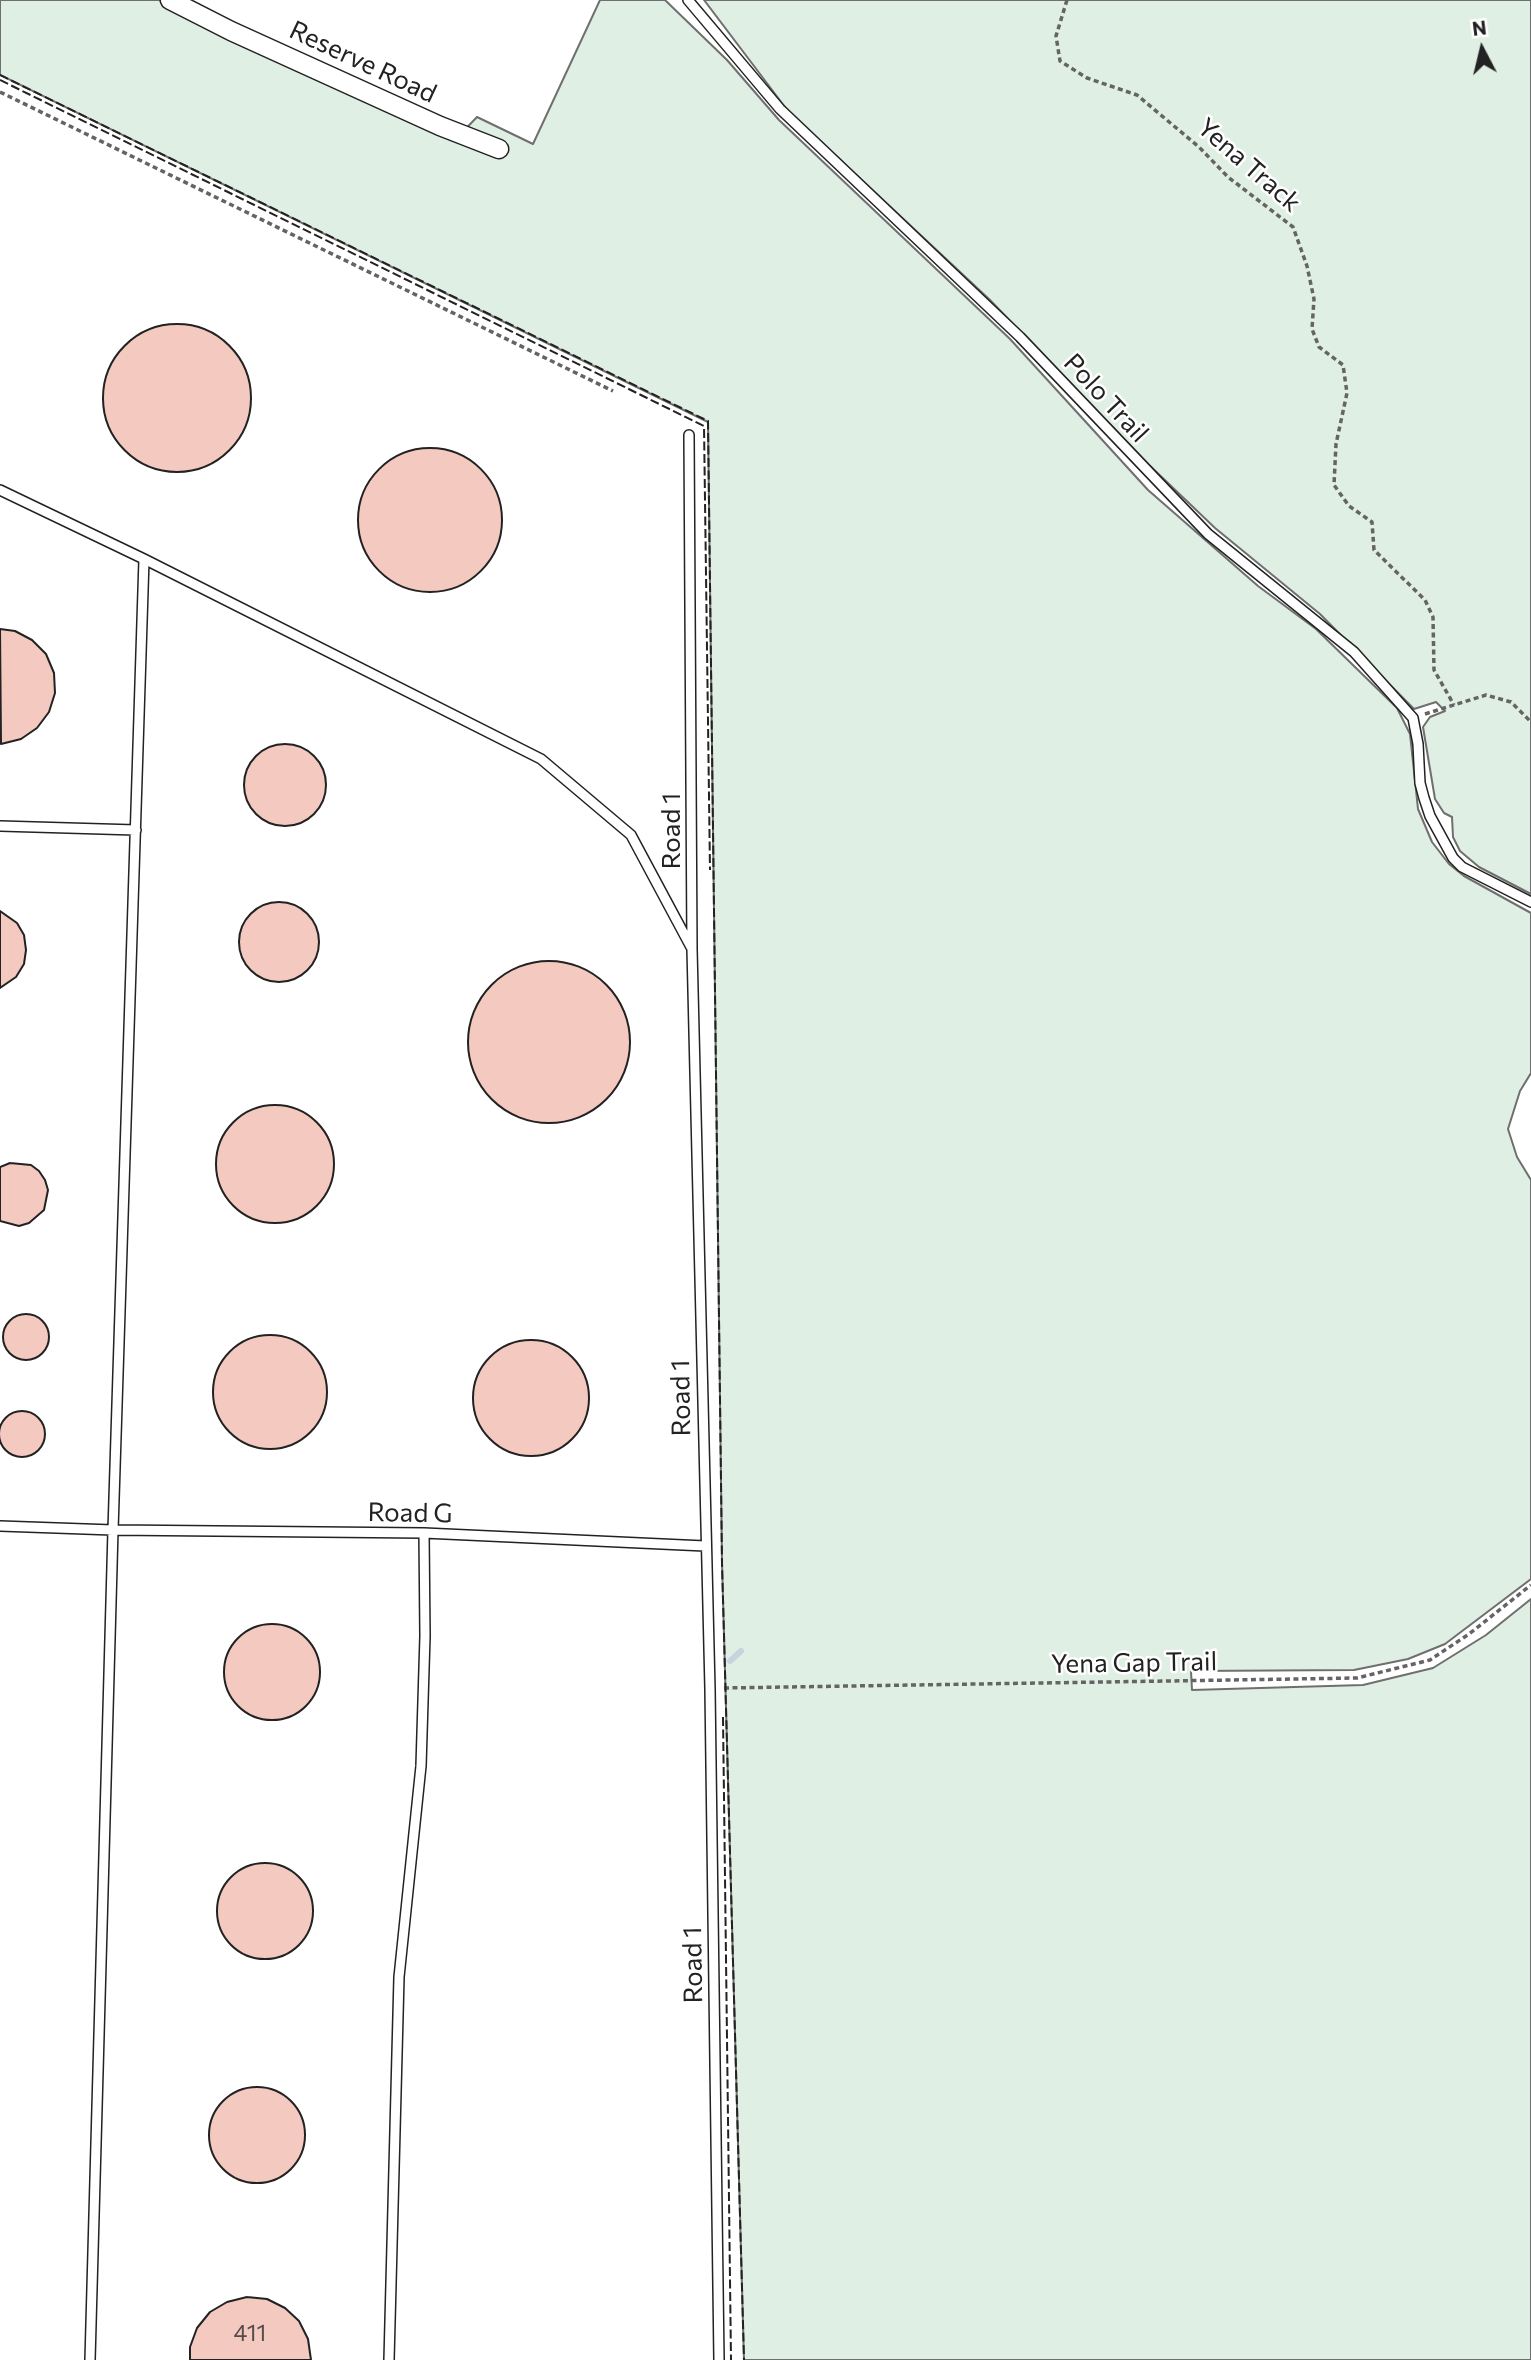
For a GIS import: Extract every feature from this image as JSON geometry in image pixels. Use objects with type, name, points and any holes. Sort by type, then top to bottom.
[{"type":"street","name":"Reserve Road","points":[[170,0],[231,31],[440,126],[499,149]]},
{"type":"lane","name":"Polo Trail","points":[[688,0],[780,108],[1020,337],[1208,534],[1354,652],[1413,718]]},
{"type":"lane","name":"Road 1","points":[[689,435],[692,950],[710,1689],[719,2360]]},
{"type":"lane","points":[[0,490],[144,559],[541,759],[631,835],[692,950]]},
{"type":"lane","points":[[90,2360],[144,559]]},
{"type":"lane","points":[[1413,718],[1418,737],[1420,783],[1424,798],[1430,816],[1454,858],[1462,867],[1531,902]]},
{"type":"lane","points":[[0,826],[136,830]]},
{"type":"lane","name":"Road G","points":[[0,1526],[113,1530],[424,1533],[705,1546]]},
{"type":"lane","points":[[389,2360],[399,1977],[421,1766],[425,1636],[424,1533]]},
{"type":"path","name":"Yena Track","points":[[1067,0],[1056,36],[1060,61],[1087,78],[1137,95],[1199,147],[1228,177],[1293,227],[1307,266],[1314,299],[1312,329],[1320,347],[1343,365],[1347,393],[1336,444],[1334,485],[1349,506],[1372,523],[1374,550],[1425,600],[1433,617],[1434,670],[1454,705]]},
{"type":"path","points":[[0,92],[613,391]]},
{"type":"path","points":[[1413,718],[1486,695],[1511,702],[1531,722]]},
{"type":"path","name":"Yena Gap Trail","points":[[710,1689],[1357,1678],[1430,1660],[1469,1634],[1531,1585]]},
{"type":"green space","points":[[0,0],[159,0],[454,141],[477,117],[533,144],[600,0],[665,0],[727,60],[779,120],[1010,339],[1148,490],[1258,586],[1316,629],[1397,708],[1410,734],[1418,809],[1432,842],[1449,864],[1464,876],[1531,913],[1531,1073],[1520,1091],[1508,1129],[1517,1157],[1531,1180],[1531,1579],[1445,1644],[1408,1659],[1354,1670],[1191,1671],[1192,1690],[1363,1685],[1433,1668],[1486,1635],[1531,1599],[1531,2360],[744,2360],[722,1563],[708,422],[0,75]]},
{"type":"green space","points":[[704,0],[1531,0],[1531,894],[1479,867],[1460,851],[1453,837],[1452,817],[1444,813],[1435,799],[1423,727],[1430,717],[1445,711],[1436,702],[1414,709],[1320,614],[1215,528],[1147,463],[990,300],[788,111]]},
{"type":"building","points":[[177,324],[205,330],[229,346],[245,370],[251,398],[245,426],[229,450],[205,466],[177,472],[149,466],[125,450],[109,426],[103,398],[109,370],[125,346],[149,330]]},
{"type":"building","points":[[430,448],[458,454],[481,469],[496,492],[502,520],[496,548],[481,571],[458,586],[430,592],[402,586],[379,571],[364,548],[358,520],[364,492],[379,469],[402,454]]},
{"type":"building","points":[[0,629],[15,631],[32,640],[46,654],[54,673],[55,693],[49,712],[37,728],[21,739],[1,744]]},
{"type":"building","points":[[285,744],[301,747],[314,756],[323,769],[326,785],[323,801],[314,814],[301,823],[285,826],[269,823],[256,814],[247,801],[244,785],[247,769],[256,756],[269,747]]},
{"type":"building","points":[[279,902],[294,905],[307,914],[316,927],[319,942],[316,957],[307,970],[294,979],[279,982],[264,979],[251,970],[242,957],[239,942],[242,927],[251,914],[264,905]]},
{"type":"building","points":[[0,911],[17,923],[24,935],[26,950],[24,964],[16,977],[0,988]]},
{"type":"building","points":[[549,961],[580,967],[606,985],[624,1011],[630,1042],[624,1073],[606,1099],[580,1117],[549,1123],[518,1117],[492,1099],[474,1073],[468,1042],[474,1011],[492,985],[518,967]]},
{"type":"building","points":[[275,1105],[298,1110],[317,1122],[329,1141],[334,1164],[329,1187],[317,1206],[298,1218],[275,1223],[252,1218],[233,1206],[221,1187],[216,1164],[221,1141],[233,1122],[252,1110]]},
{"type":"building","points":[[10,1163],[31,1165],[39,1171],[48,1190],[44,1210],[29,1223],[19,1226],[0,1221],[0,1167]]},
{"type":"building","points":[[26,1314],[42,1321],[49,1337],[42,1353],[26,1360],[10,1353],[3,1337],[10,1321]]},
{"type":"building","points":[[270,1335],[292,1339],[302,1344],[318,1360],[323,1370],[327,1392],[323,1414],[318,1424],[302,1440],[292,1445],[270,1449],[248,1445],[238,1440],[222,1424],[217,1414],[213,1392],[217,1370],[222,1360],[238,1344],[248,1339]]},
{"type":"building","points":[[531,1340],[553,1344],[572,1357],[585,1376],[589,1398],[585,1420],[572,1439],[553,1452],[531,1456],[509,1452],[490,1439],[477,1420],[473,1398],[477,1376],[490,1357],[509,1344]]},
{"type":"building","points":[[22,1411],[38,1418],[45,1434],[38,1450],[22,1457],[6,1450],[-1,1434],[6,1418]]},
{"type":"building","points":[[272,1624],[291,1627],[306,1638],[317,1653],[320,1672],[317,1691],[306,1706],[291,1717],[272,1720],[253,1717],[238,1706],[227,1691],[224,1672],[227,1653],[238,1638],[253,1627]]},
{"type":"building","points":[[265,1863],[283,1866],[299,1877],[310,1893],[313,1911],[310,1929],[299,1945],[283,1956],[265,1959],[247,1956],[231,1945],[220,1929],[217,1911],[220,1893],[231,1877],[247,1866]]},
{"type":"building","points":[[257,2087],[275,2090],[291,2101],[302,2117],[305,2135],[302,2153],[291,2169],[275,2180],[257,2183],[239,2180],[223,2169],[212,2153],[209,2135],[212,2117],[223,2101],[239,2090]]},
{"type":"building","points":[[247,2297],[267,2299],[285,2308],[299,2321],[308,2339],[311,2360],[190,2360],[190,2347],[197,2328],[210,2312],[227,2302]]},
{"type":"waterway","points":[[730,1661],[741,1651]]},
{"type":"fence","points":[[0,75],[708,421],[722,1563],[744,2360]]},
{"type":"fence","points":[[0,80],[704,426],[710,870]]},
{"type":"fence","points":[[723,1717],[731,2360]]}]
